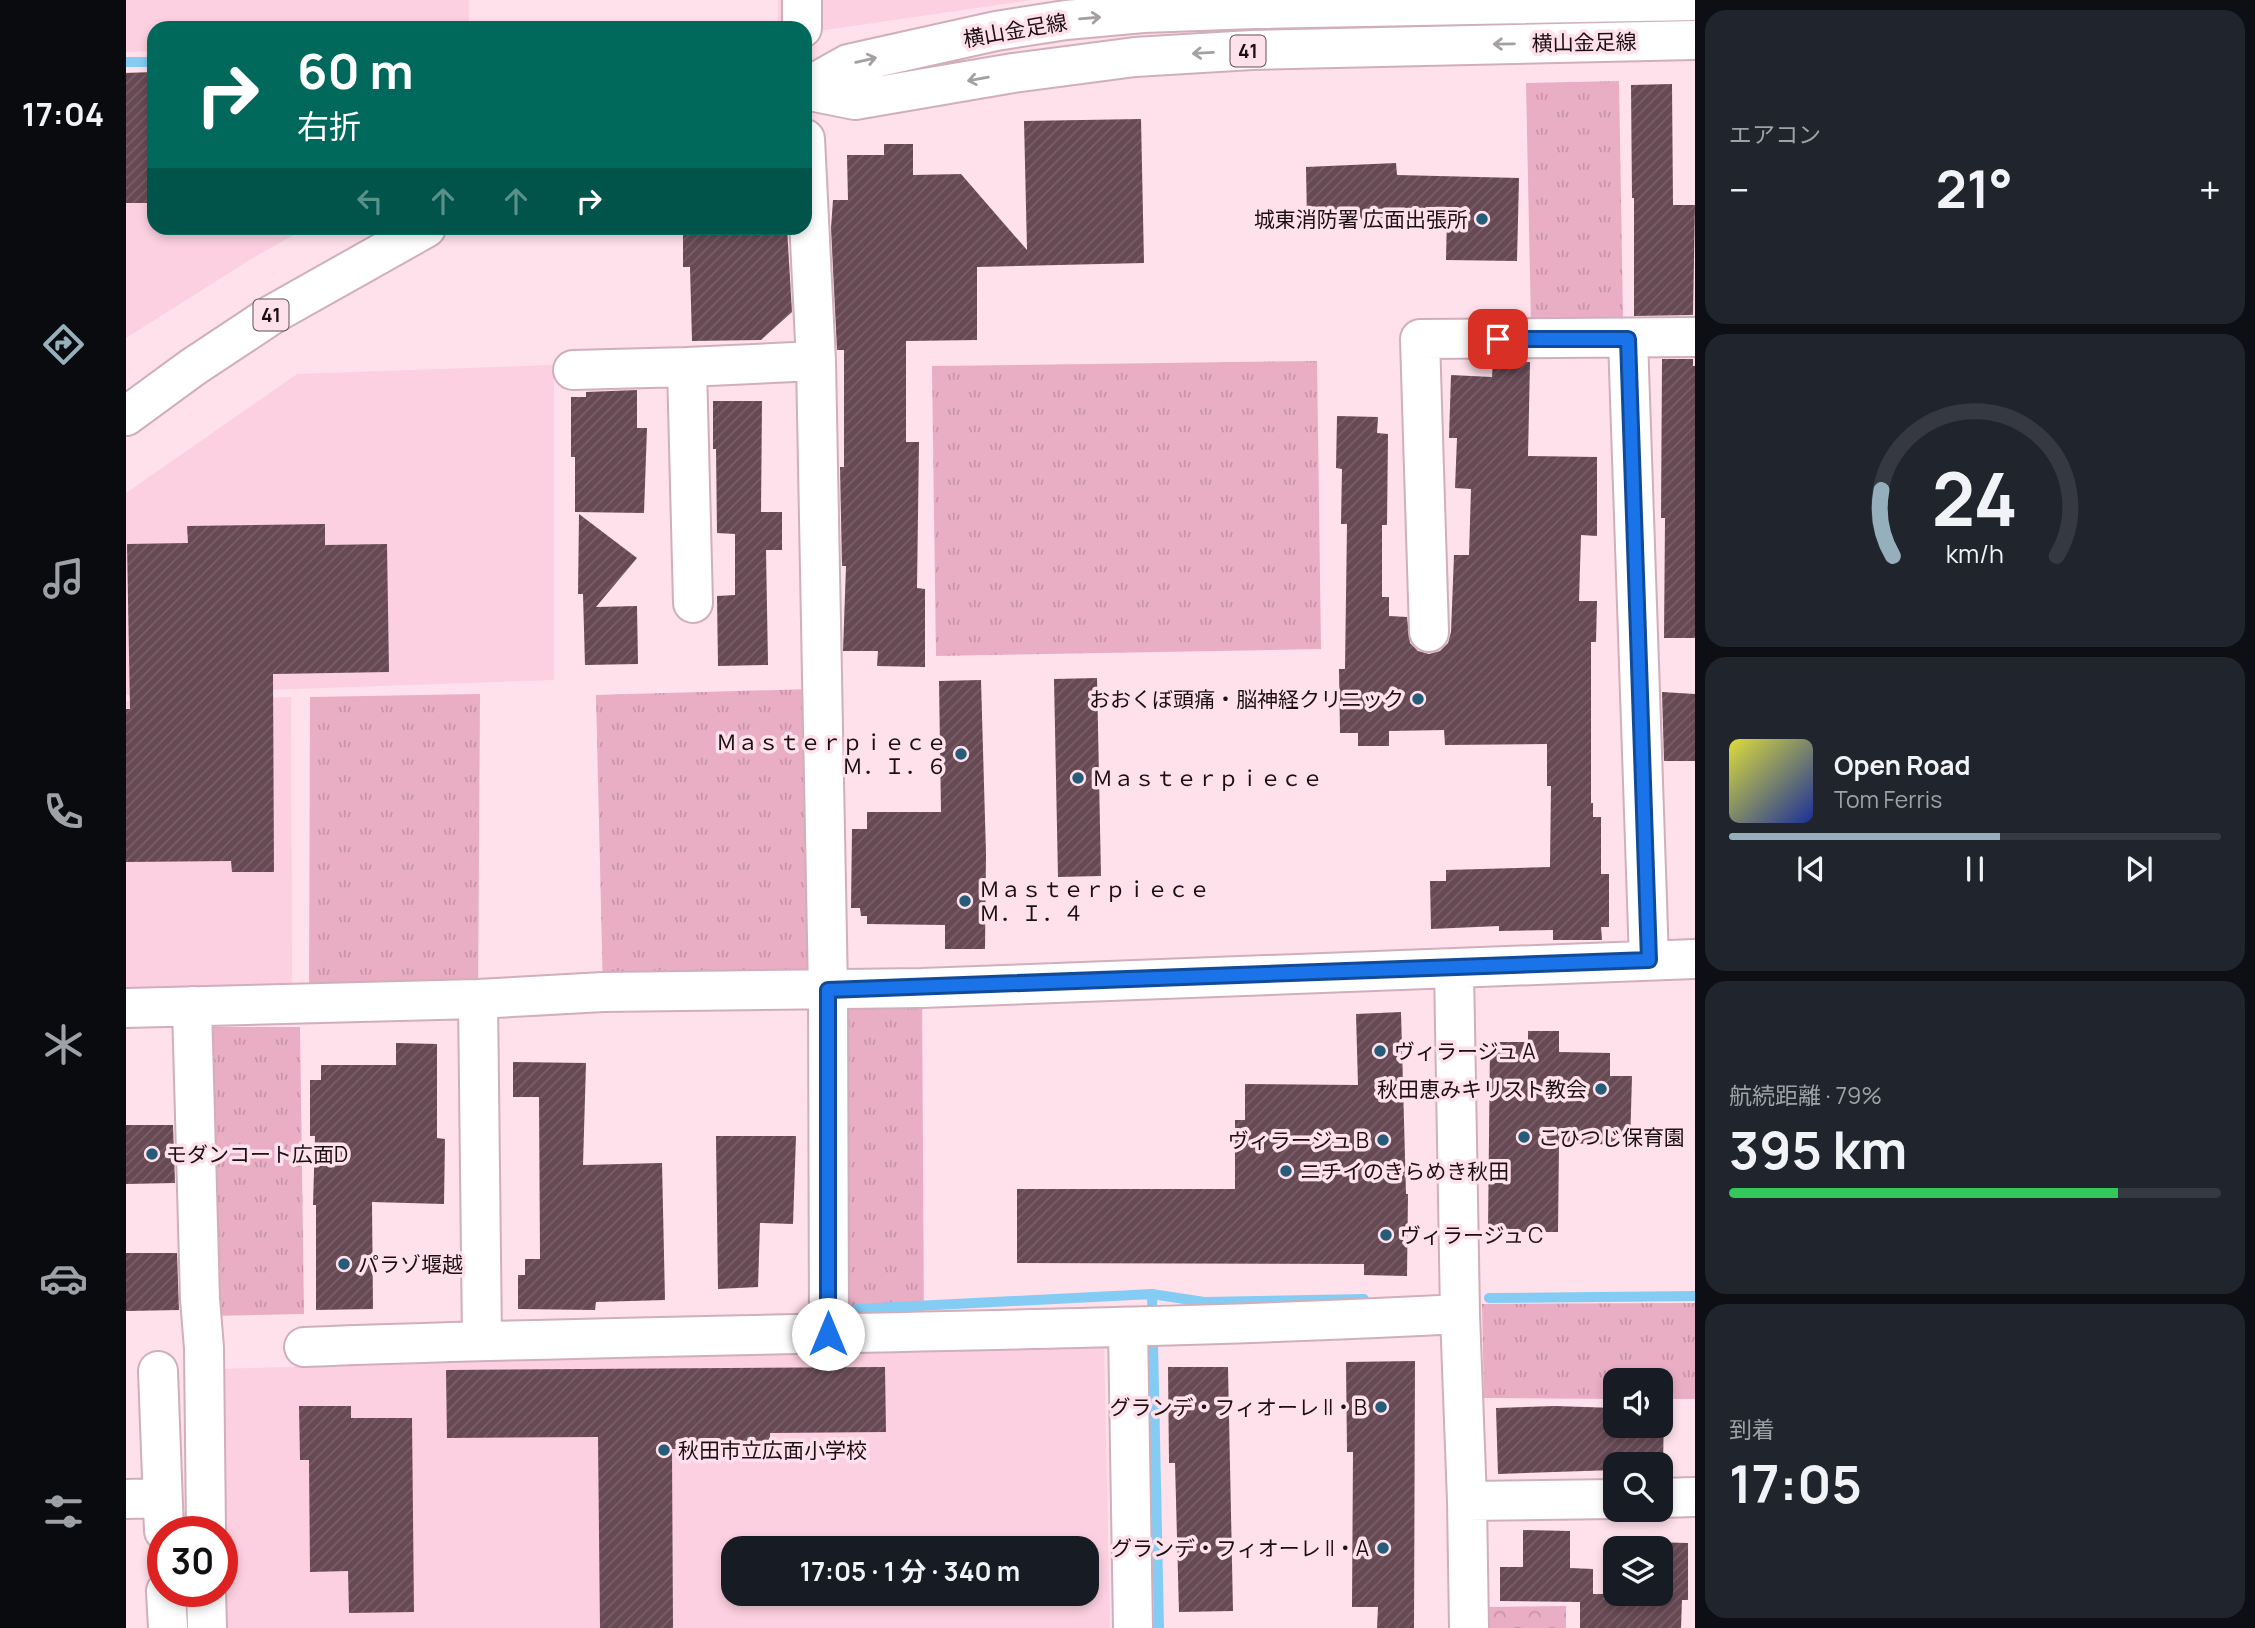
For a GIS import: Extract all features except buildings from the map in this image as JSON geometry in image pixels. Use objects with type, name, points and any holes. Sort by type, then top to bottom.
[{"type":"street","points":[[802,0],[802,21]]},
{"type":"street","name":"横山金足線","points":[[812,85],[848,64],[996,31],[1066,20],[1143,13],[1240,9],[1695,1]]},
{"type":"street","name":"横山金足線","points":[[812,91],[855,100],[1013,73],[1135,57],[1252,50],[1695,40]]},
{"type":"street","name":"41","points":[[126,416],[273,314],[414,235]]},
{"type":"street","points":[[806,235],[817,990],[828,1334]]},
{"type":"street","points":[[1429,632],[1420,339],[1695,337]]},
{"type":"street","points":[[1628,339],[1649,960]]},
{"type":"street","points":[[573,370],[808,361]]},
{"type":"street","points":[[687,367],[693,603]]},
{"type":"street","points":[[126,1008],[478,999],[603,992],[817,990],[1695,959]]},
{"type":"street","points":[[1454,968],[1469,1628]]},
{"type":"street","points":[[478,999],[482,1340]]},
{"type":"street","points":[[192,1006],[200,1299],[204,1348],[206,1516]]},
{"type":"street","points":[[304,1347],[482,1340],[1144,1327],[1460,1314]]},
{"type":"street","points":[[1133,1628],[1144,1327]]},
{"type":"street","points":[[151,1509],[158,1371]]},
{"type":"street","points":[[1673,1498],[1695,1497]]},
{"type":"street","points":[[1467,1502],[1603,1499]]},
{"type":"street","points":[[167,1607],[168,1628]]},
{"type":"street","points":[[206,1607],[207,1628]]},
{"type":"shaded area","points":[[126,0],[469,0],[469,21],[147,21],[147,51],[126,52]]},
{"type":"shaded area","points":[[778,0],[1032,0],[812,32],[812,21],[778,21]]},
{"type":"shaded area","points":[[126,72],[147,72],[147,235],[294,235],[126,338]]},
{"type":"shaded area","points":[[554,365],[554,680],[126,695],[126,493],[297,374]]},
{"type":"shaded area","points":[[291,697],[292,984],[126,988],[126,701]]},
{"type":"shaded area","name":"秋田市立広面小学校","points":[[1104,1340],[1110,1628],[222,1628],[222,1607],[238,1607],[238,1516],[221,1516],[220,1369]]},
{"type":"green space","points":[[1619,81],[1623,321],[1531,323],[1526,83]]},
{"type":"green space","points":[[1317,361],[1321,649],[936,656],[932,366]]},
{"type":"green space","points":[[812,689],[828,989],[922,988],[924,1332],[820,1334],[828,990],[603,992],[596,695]]},
{"type":"green space","points":[[480,694],[478,999],[309,1003],[310,697]]},
{"type":"green space","points":[[205,1027],[300,1027],[304,1314],[208,1316]]},
{"type":"green space","points":[[1695,1303],[1695,1399],[1673,1399],[1673,1368],[1603,1368],[1603,1399],[1484,1398],[1482,1304]]},
{"type":"green space","points":[[1566,1606],[1566,1628],[1489,1628],[1489,1607]]},
{"type":"waterway","points":[[126,62],[147,62]]},
{"type":"waterway","points":[[1152,1294],[1159,1628]]},
{"type":"waterway","points":[[856,1309],[1152,1294],[1204,1302],[1364,1299]]},
{"type":"waterway","points":[[1489,1298],[1695,1296]]},
{"type":"place","name":"城東消防署 広面出張所","points":[[1482,219]]},
{"type":"place","name":"おおくぼ頭痛・脳神経クリニック","points":[[1418,699]]},
{"type":"place","name":"Ｍａｓｔｅｒｐｉｅｃｅ Ｍ．Ｉ．６","points":[[961,754]]},
{"type":"place","name":"Ｍａｓｔｅｒｐｉｅｃｅ","points":[[1078,778]]},
{"type":"place","name":"Ｍａｓｔｅｒｐｉｅｃｅ Ｍ．Ｉ．４","points":[[965,901]]},
{"type":"place","name":"ヴィラージュ A","points":[[1380,1051]]},
{"type":"place","name":"秋田恵みキリスト教会","points":[[1601,1089]]},
{"type":"place","name":"こひつじ保育園","points":[[1524,1137]]},
{"type":"place","name":"ヴィラージュ B","points":[[1383,1140]]},
{"type":"place","name":"モダンコート広面D","points":[[152,1154]]},
{"type":"place","name":"ニチイのきらめき秋田","points":[[1286,1171]]},
{"type":"place","name":"ヴィラージュ C","points":[[1386,1235]]},
{"type":"place","name":"パラゾ堰越","points":[[344,1264]]},
{"type":"place","name":"グランデ・フィオーレ II・B","points":[[1381,1407]]},
{"type":"place","name":"秋田市立広面小学校","points":[[664,1450]]},
{"type":"place","name":"グランデ・フィオーレ II・A","points":[[1383,1548]]},
{"type":"route","points":[[828,1334],[828,990],[1649,960],[1628,339],[1498,339]]}]
